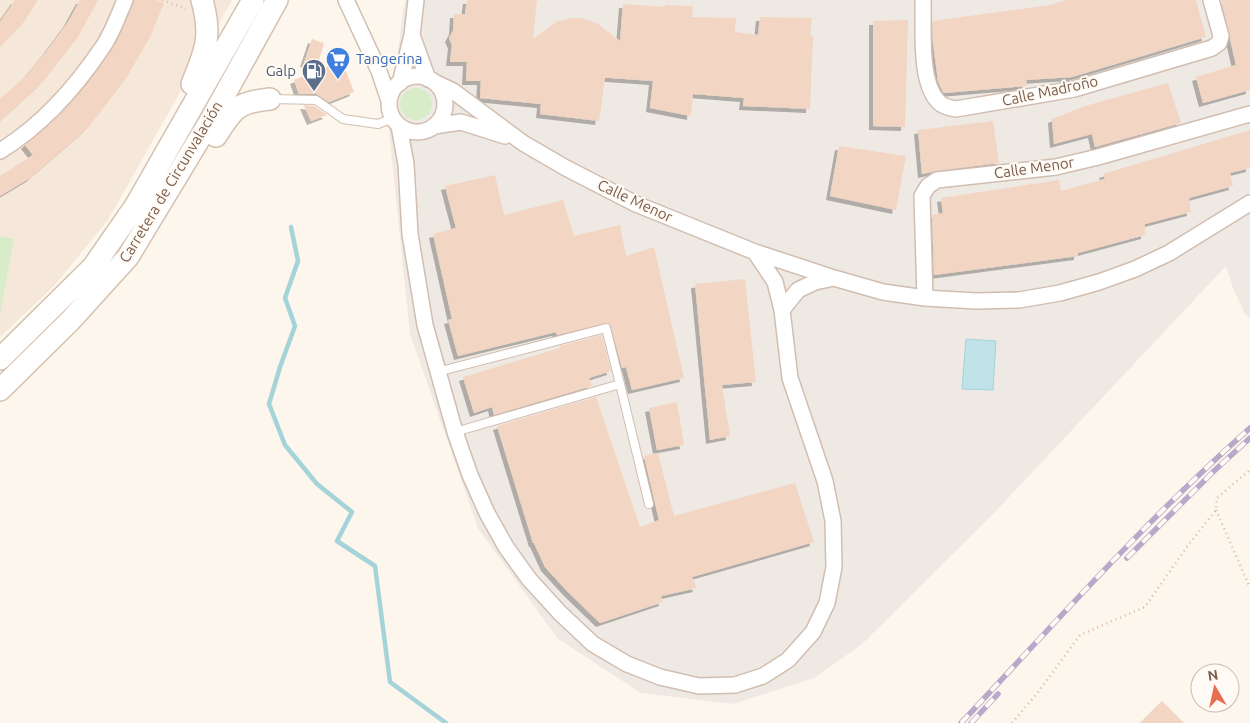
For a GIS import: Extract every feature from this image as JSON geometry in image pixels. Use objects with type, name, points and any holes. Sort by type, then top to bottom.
[{"type":"main road","name":"Carretera de Circunvalación","points":[[0,359],[93,267],[136,204],[253,0]]},
{"type":"main road","name":"Carretera de Circunvalación","points":[[0,390],[70,322],[128,257],[209,122],[277,0]]},
{"type":"main road","points":[[136,204],[204,56],[207,19],[193,4]]},
{"type":"main road","points":[[128,257],[164,216],[228,116],[238,106],[251,100],[270,99]]},
{"type":"street","points":[[0,151],[13,143],[63,99],[103,47],[126,0]]},
{"type":"street","points":[[346,0],[379,71],[390,110],[396,122],[406,164],[410,234],[425,325],[455,432],[470,475],[487,513],[506,547],[528,579],[592,644],[627,664],[660,678],[699,686],[735,685],[764,676],[788,660],[813,632],[828,603],[834,567],[832,522],[825,481],[790,378],[782,310],[775,282],[755,252]]},
{"type":"street","points":[[389,101],[391,93],[398,84],[412,34],[416,0]]},
{"type":"street","name":"Calle Madroño","points":[[923,0],[925,67],[929,85],[934,97],[943,106],[956,109],[1074,88],[1212,48],[1219,43],[1221,36],[1211,0]]},
{"type":"street","points":[[406,164],[427,129],[440,120],[444,104],[440,88],[431,80],[412,34]]},
{"type":"street","points":[[379,71],[398,84]]},
{"type":"street","points":[[398,84],[413,77],[431,80]]},
{"type":"street","name":"Calle Menor","points":[[431,80],[453,91],[523,143],[566,168],[636,204],[755,252],[883,292],[924,298],[976,301],[1020,300],[1060,293],[1135,269],[1169,253],[1250,203]]},
{"type":"street","name":"Calle Menor","points":[[924,298],[922,196],[928,186],[937,180],[1056,167],[1250,114]]},
{"type":"street","points":[[396,122],[406,130],[427,129]]},
{"type":"street","name":"Calle Menor","points":[[427,129],[461,122],[523,143]]},
{"type":"street","points":[[782,310],[798,290],[815,282],[834,278]]},
{"type":"lane","points":[[270,99],[316,100],[343,119],[378,124],[396,122]]},
{"type":"lane","points":[[437,372],[606,328],[649,504]]},
{"type":"lane","points":[[455,432],[620,384]]},
{"type":"path","points":[[162,0],[193,4]]},
{"type":"path","points":[[1250,470],[1216,498],[1216,510],[1250,588]]},
{"type":"path","points":[[1012,723],[1080,635],[1144,607],[1216,510]]},
{"type":"shaded area","points":[[0,0],[232,0],[108,220],[54,286],[0,337]]},
{"type":"shaded area","points":[[406,0],[1250,0],[1250,318],[1245,314],[1233,288],[1226,266],[994,513],[861,645],[814,678],[733,704],[641,693],[557,638],[478,528],[410,334],[389,131],[403,9]]},
{"type":"green space","points":[[416,88],[427,93],[432,104],[427,115],[416,120],[405,115],[400,104],[405,93]]},
{"type":"green space","points":[[0,236],[14,239],[0,315]]},
{"type":"water","points":[[966,339],[996,341],[993,390],[962,389]]},
{"type":"building","points":[[15,0],[38,0],[24,22],[0,47],[0,22]]},
{"type":"building","points":[[80,0],[98,0],[78,37],[43,82],[0,121],[0,99],[26,76],[46,52],[68,22]]},
{"type":"building","points":[[134,0],[156,0],[164,3],[150,37],[127,77],[88,128],[30,178],[0,196],[0,176],[33,155],[25,145],[63,112],[88,83],[117,41]]},
{"type":"building","points":[[467,0],[537,0],[533,39],[556,22],[571,18],[582,18],[598,24],[620,41],[623,4],[665,7],[665,5],[693,6],[692,17],[736,18],[735,32],[758,35],[760,17],[812,18],[810,35],[813,36],[810,109],[743,106],[744,98],[693,94],[691,116],[650,108],[653,81],[611,78],[605,78],[599,121],[540,114],[541,104],[480,98],[481,81],[466,81],[467,62],[450,62],[452,45],[449,38],[453,31],[454,14],[465,14]]},
{"type":"building","points":[[1065,0],[1196,0],[1206,37],[1072,77],[1026,80],[1027,86],[944,93],[938,81],[932,21],[1051,5]]},
{"type":"building","points":[[1221,0],[1250,0],[1250,90],[1203,103],[1196,77],[1236,65]]},
{"type":"building","points":[[908,20],[905,127],[873,126],[873,21]]},
{"type":"building","points":[[312,39],[324,43],[317,67],[304,63]]},
{"type":"building","points":[[342,61],[354,92],[329,102],[317,94],[299,94],[294,80]]},
{"type":"building","points":[[1168,83],[1181,123],[1095,147],[1092,134],[1054,144],[1052,119],[1085,106]]},
{"type":"building","points":[[304,105],[314,106],[327,115],[311,121]]},
{"type":"building","points":[[993,121],[999,163],[922,174],[918,130]]},
{"type":"building","points":[[1250,130],[1250,168],[1230,173],[1233,186],[1189,198],[1191,212],[1145,224],[1145,235],[1078,253],[1078,256],[934,275],[932,215],[943,213],[941,198],[1059,180],[1061,191],[1105,179],[1103,174]]},
{"type":"building","points":[[839,146],[906,156],[896,210],[830,196]]},
{"type":"building","points":[[495,175],[504,215],[563,200],[574,236],[620,225],[626,256],[654,247],[684,378],[632,390],[626,367],[622,368],[611,327],[607,323],[557,335],[556,332],[458,356],[448,320],[452,319],[433,234],[456,228],[445,186]]},
{"type":"building","points":[[745,279],[756,382],[722,385],[730,436],[710,440],[695,284]]},
{"type":"building","points":[[602,335],[611,371],[589,378],[592,386],[494,415],[492,407],[474,413],[463,377],[560,348],[560,346]]},
{"type":"building","points":[[596,397],[640,527],[659,520],[644,456],[658,453],[674,516],[795,483],[814,542],[692,577],[697,588],[661,596],[663,602],[600,623],[545,567],[533,543],[497,426]]},
{"type":"building","points":[[677,402],[684,445],[657,450],[649,408]]},
{"type":"building","points":[[1162,701],[1184,723],[1140,723]]},
{"type":"waterway","points":[[291,227],[298,261],[285,298],[295,326],[269,404],[285,445],[317,484],[352,512],[337,541],[375,566],[390,682],[446,723]]},
{"type":"railway","points":[[961,723],[1138,535],[1250,428]]},
{"type":"railway","points":[[1127,558],[1214,471],[1250,438]]},
{"type":"railway","points":[[971,723],[998,694]]},
{"type":"place","name":"Tangerina","points":[[338,80]]},
{"type":"place","name":"Galp","points":[[314,92]]}]
